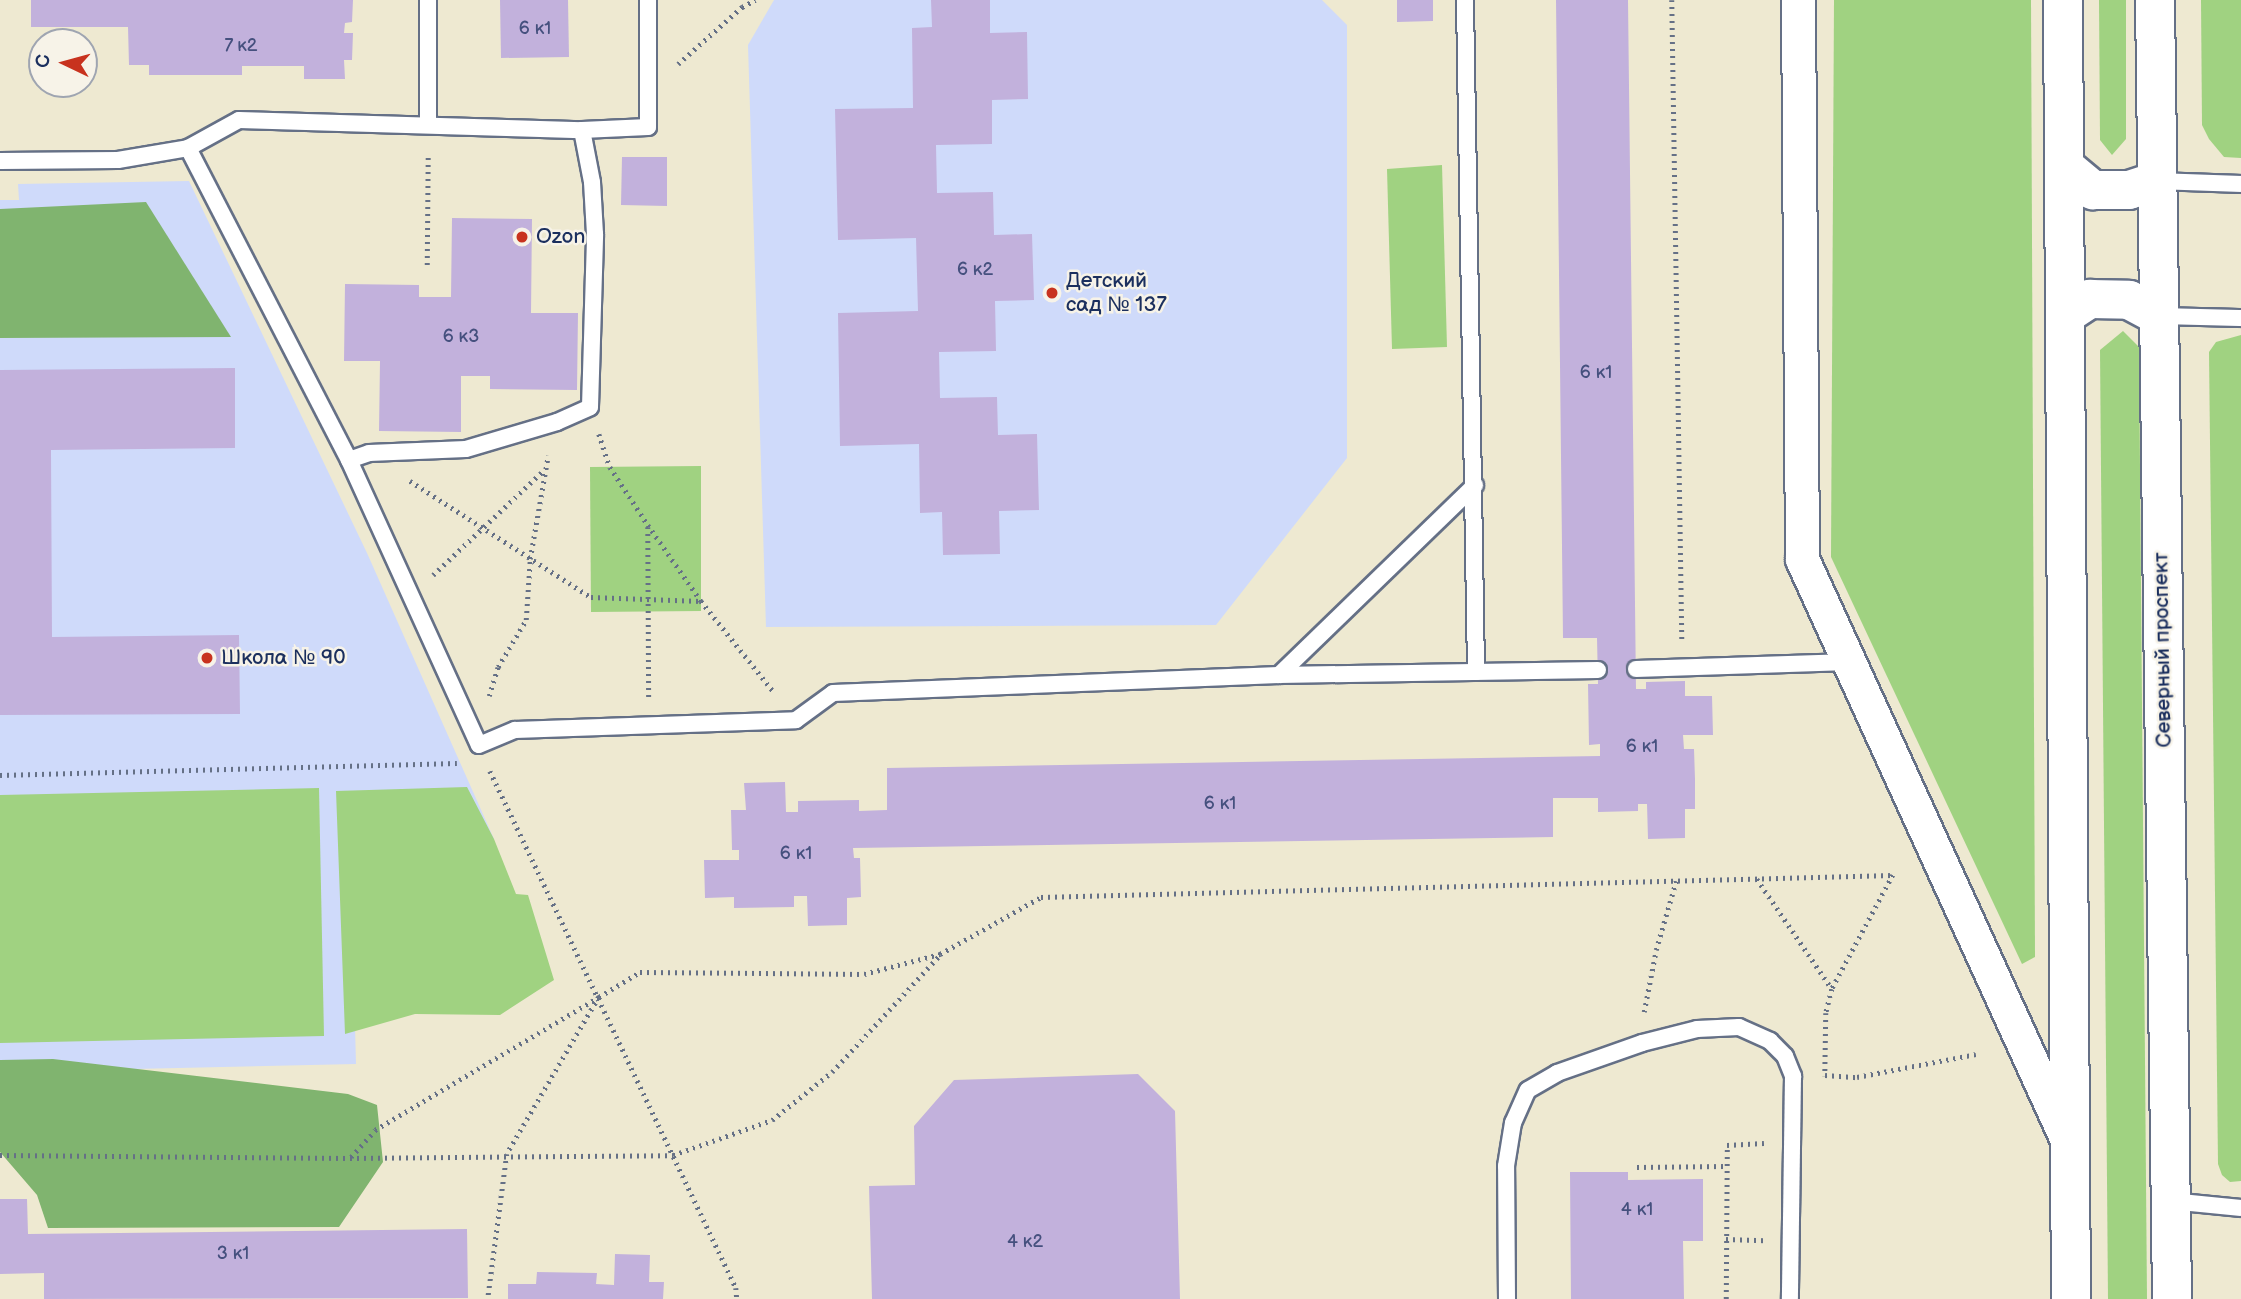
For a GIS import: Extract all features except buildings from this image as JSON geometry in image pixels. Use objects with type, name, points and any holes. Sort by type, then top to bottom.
[{"type":"main road","points":[[2063,0],[2071,1299]]},
{"type":"main road","name":"Северный проспект","points":[[2155,0],[2172,1299]]},
{"type":"main road","points":[[2064,166],[2093,190],[2129,190],[2157,181]]},
{"type":"main road","points":[[2065,315],[2090,299],[2129,300],[2158,316]]},
{"type":"street","points":[[1798,0],[1802,559],[2070,1148]]},
{"type":"lane","points":[[428,0],[428,124]]},
{"type":"lane","points":[[0,161],[118,160],[188,148],[239,120],[582,130],[648,127],[648,0]]},
{"type":"lane","points":[[1465,0],[1476,672]]},
{"type":"lane","points":[[349,460],[369,453],[466,449],[557,422],[590,407],[595,234],[592,182],[582,130]]},
{"type":"lane","points":[[188,148],[349,460],[481,749],[515,730],[796,720],[833,693],[1279,675],[1598,670]]},
{"type":"lane","points":[[2157,181],[2241,184]]},
{"type":"lane","points":[[2158,316],[2241,318]]},
{"type":"lane","points":[[1279,675],[1475,485]]},
{"type":"lane","points":[[1636,669],[1849,662]]},
{"type":"lane","points":[[1507,1299],[1506,1166],[1513,1123],[1528,1090],[1557,1073],[1643,1043],[1697,1029],[1739,1027],[1770,1041],[1785,1056],[1793,1076],[1790,1299]]},
{"type":"lane","points":[[2171,1201],[2241,1208]]},
{"type":"path","points":[[741,7],[745,0]]},
{"type":"path","points":[[648,91],[741,7],[755,0]]},
{"type":"path","points":[[1672,0],[1683,668]]},
{"type":"path","points":[[427,265],[428,124]]},
{"type":"path","points":[[590,407],[610,467],[648,525],[701,601],[796,720]]},
{"type":"path","points":[[557,422],[544,469],[530,559],[526,620],[498,667],[481,749],[533,864],[736,1288],[737,1299]]},
{"type":"path","points":[[369,453],[591,597],[701,601]]},
{"type":"path","points":[[411,596],[544,469]]},
{"type":"path","points":[[648,525],[649,726]]},
{"type":"path","points":[[0,775],[460,763],[481,749]]},
{"type":"path","points":[[350,1158],[375,1130],[640,972],[864,974],[940,954],[1041,897],[1893,875],[1832,989],[1826,1013],[1825,1089]]},
{"type":"path","points":[[1757,879],[1832,989]]},
{"type":"path","points":[[1643,1043],[1645,1011],[1656,950],[1676,881]]},
{"type":"path","points":[[0,1155],[350,1158],[507,1154],[673,1155],[772,1120],[832,1072],[940,954]]},
{"type":"path","points":[[488,1299],[507,1154],[599,997]]},
{"type":"path","points":[[1825,1075],[1857,1077],[1976,1054]]},
{"type":"path","points":[[1726,1299],[1727,1145],[1775,1142]]},
{"type":"path","points":[[1637,1167],[1726,1166]]},
{"type":"path","points":[[1726,1239],[1772,1240]]},
{"type":"shaded area","name":"Детский сад № 137","points":[[774,0],[1322,0],[1347,25],[1347,458],[1216,625],[766,627],[748,45]]},
{"type":"shaded area","name":"Школа № 90","points":[[189,181],[367,553],[494,839],[352,910],[356,1064],[0,1072],[0,200],[19,200],[18,184]]},
{"type":"green space","points":[[1834,0],[2031,0],[2035,957],[2022,964],[1831,557]]},
{"type":"green space","points":[[2099,0],[2126,0],[2126,139],[2112,155],[2100,140]]},
{"type":"green space","points":[[2201,0],[2241,0],[2241,158],[2224,157],[2209,139],[2202,125]]},
{"type":"green space","points":[[1442,165],[1447,347],[1392,349],[1387,169]]},
{"type":"green space","points":[[146,202],[231,337],[0,338],[0,209]]},
{"type":"green space","points":[[2123,331],[2139,347],[2147,1299],[2108,1299],[2100,350]]},
{"type":"green space","points":[[2241,335],[2241,1181],[2230,1182],[2222,1175],[2218,1164],[2209,352],[2216,342]]},
{"type":"green space","points":[[701,466],[701,611],[591,612],[590,467]]},
{"type":"green space","points":[[467,787],[494,839],[516,894],[528,895],[554,980],[500,1015],[415,1014],[345,1034],[336,791]]},
{"type":"green space","points":[[319,788],[324,1036],[0,1043],[0,795]]},
{"type":"green space","points":[[53,1059],[348,1094],[377,1105],[383,1162],[339,1227],[48,1228],[37,1195],[0,1152],[0,1060]]},
{"type":"place","name":"Ozon","points":[[522,237]]},
{"type":"place","name":"Детский сад № 137","points":[[1052,293]]},
{"type":"place","name":"Школа № 90","points":[[207,658]]}]
